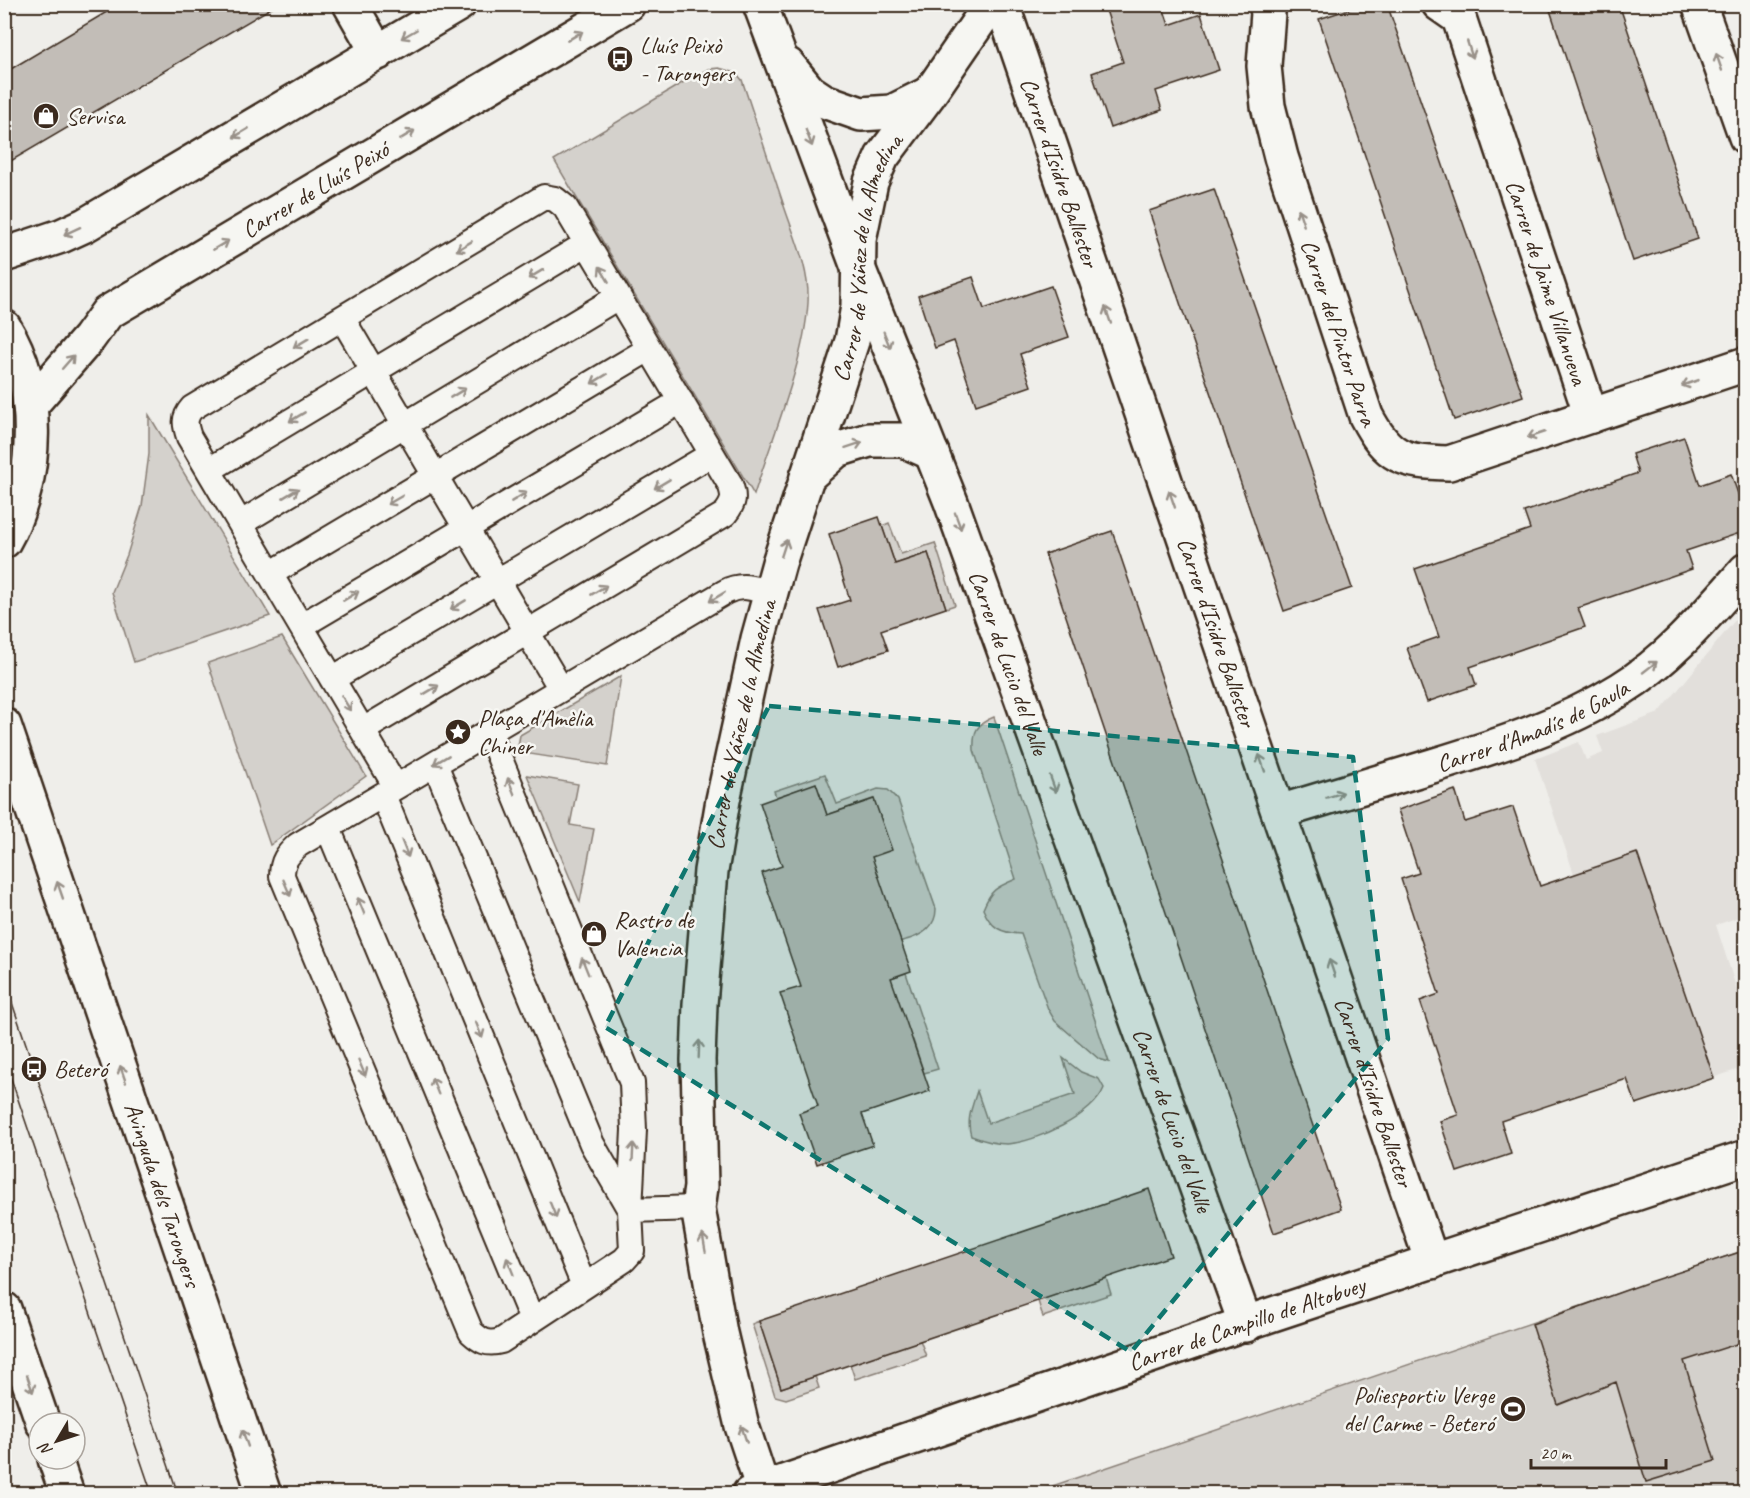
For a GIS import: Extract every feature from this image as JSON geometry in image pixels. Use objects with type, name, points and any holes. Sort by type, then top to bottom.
[{"type":"street","points":[[350,4],[378,53]]},
{"type":"street","points":[[4,255],[61,236],[85,225],[459,4]]},
{"type":"street","name":"Carrer de Lluís Peixó","points":[[30,406],[89,338],[107,313],[628,4]]},
{"type":"street","name":"Carrer de Lucio del Valle","points":[[760,4],[859,270],[932,453],[1024,701],[1246,1324]]},
{"type":"street","name":"Carrer de Yáñez de la Almedina","points":[[756,1491],[720,1333],[698,1208],[701,1187],[698,1060],[700,1004],[711,871],[758,639],[807,477],[852,341],[858,306],[859,240],[871,182],[882,157],[930,93],[991,4]]},
{"type":"street","name":"Carrer d'Isidre Ballester","points":[[1002,4],[1432,1262]]},
{"type":"street","points":[[1699,4],[1746,137]]},
{"type":"street","name":"Carrer del Pintor Parra","points":[[1270,7],[1264,66],[1271,116],[1281,157],[1366,416],[1378,439],[1396,454],[1412,460],[1449,463],[1591,416]]},
{"type":"street","name":"Carrer de Jaime Villanueva","points":[[1451,9],[1591,416],[1746,364]]},
{"type":"street","points":[[773,41],[793,73],[809,92],[824,101],[861,114],[892,112],[930,93]]},
{"type":"street","points":[[4,327],[22,367],[30,406],[32,446],[26,486],[8,538]]},
{"type":"street","points":[[807,477],[837,450],[869,440],[903,440],[932,453]]},
{"type":"street","name":"Carrer d'Amadís de Gaula","points":[[1279,812],[1514,741],[1579,713],[1623,688],[1693,631],[1746,570]]},
{"type":"street","name":"Avinguda dels Tarongers","points":[[4,725],[264,1494]]},
{"type":"street","name":"Carrer de Campillo de Altobuey","points":[[756,1491],[1746,1157]]},
{"type":"street","points":[[4,1309],[39,1411]]},
{"type":"street","points":[[59,1471],[67,1494]]},
{"type":"lane","points":[[363,730],[725,514],[732,506],[734,495],[730,484],[564,207],[555,199],[544,197],[192,408],[186,415],[185,425],[189,437],[363,730],[584,1286]]},
{"type":"lane","points":[[209,470],[586,244]]},
{"type":"lane","points":[[241,523],[618,297]]},
{"type":"lane","points":[[342,318],[561,689]]},
{"type":"lane","points":[[270,574],[649,349]]},
{"type":"lane","points":[[301,627],[681,401]]},
{"type":"lane","points":[[332,679],[712,454]]},
{"type":"lane","points":[[489,732],[632,1083],[634,1130],[630,1210],[632,1251],[624,1260],[501,1341],[492,1344],[481,1341],[471,1332],[282,876],[282,864],[288,854],[328,828],[389,791],[736,586],[754,588],[771,594]]},
{"type":"lane","points":[[435,764],[592,1144],[630,1210]]},
{"type":"lane","points":[[328,828],[532,1320]]},
{"type":"lane","points":[[630,1210],[698,1208]]},
{"type":"highlighted area","points":[[769,706],[1353,757],[1388,1039],[1131,1352],[605,1027]]},
{"type":"shaded area","points":[[719,68],[736,73],[742,80],[800,253],[808,291],[805,326],[794,375],[754,495],[554,160],[692,77],[709,69]]},
{"type":"shaded area","points":[[149,415],[270,616],[134,662],[112,592],[127,555],[142,506],[149,454]]},
{"type":"shaded area","points":[[889,523],[901,554],[935,543],[955,605],[946,608],[928,553],[895,564],[882,526]]},
{"type":"shaded area","points":[[1745,608],[1745,915],[1716,925],[1745,1015],[1745,1067],[1636,1104],[1559,879],[1574,874],[1535,759],[1579,742],[1586,760],[1603,753],[1597,736],[1659,713]]},
{"type":"shaded area","points":[[282,637],[366,776],[270,845],[208,663]]},
{"type":"shaded area","points":[[621,676],[607,766],[517,752],[520,735]]},
{"type":"shaded area","points":[[994,717],[1109,1062],[1099,1059],[1055,1021],[1048,1009],[1021,934],[997,928],[983,909],[995,890],[1016,879],[974,750],[977,729]]},
{"type":"shaded area","points":[[825,774],[837,804],[878,789],[888,790],[898,800],[936,909],[933,922],[926,931],[897,942],[846,936],[873,799],[827,815],[816,784],[776,797],[774,791]]},
{"type":"shaded area","points":[[527,775],[578,784],[570,825],[594,829],[580,902]]},
{"type":"shaded area","points":[[906,973],[938,1069],[924,1073],[913,1040],[864,1057],[843,994]]},
{"type":"shaded area","points":[[1063,1058],[1081,1072],[1099,1079],[1104,1088],[1088,1108],[1048,1133],[1019,1142],[998,1143],[971,1136],[969,1119],[977,1091],[988,1123],[1075,1094]]},
{"type":"shaded area","name":"Poliesportiu Verge del Carme - Beteró","points":[[1745,1250],[1745,1493],[1029,1494]]},
{"type":"shaded area","points":[[1106,1278],[1111,1294],[1043,1317],[1038,1301]]},
{"type":"shaded area","points":[[759,1321],[781,1388],[815,1376],[819,1388],[786,1399],[775,1396],[752,1324]]},
{"type":"shaded area","points":[[920,1340],[926,1356],[855,1379],[850,1364]]},
{"type":"building","name":"Servisa","points":[[120,4],[278,4],[4,165],[4,73]]},
{"type":"building","points":[[1104,4],[1162,4],[1169,25],[1201,14],[1219,70],[1156,91],[1162,110],[1110,128],[1092,73],[1123,62]]},
{"type":"building","points":[[1364,4],[1387,4],[1523,396],[1454,420],[1319,19]]},
{"type":"building","points":[[1548,4],[1619,4],[1698,239],[1633,261]]},
{"type":"building","points":[[1214,189],[1352,588],[1284,611],[1149,211]]},
{"type":"building","points":[[973,277],[984,309],[1051,286],[1069,337],[1020,354],[1031,386],[976,405],[954,341],[935,348],[918,296]]},
{"type":"building","points":[[1684,437],[1700,485],[1731,474],[1746,516],[1746,531],[1686,551],[1692,569],[1578,608],[1585,627],[1470,667],[1476,685],[1427,702],[1407,648],[1439,637],[1415,569],[1530,529],[1524,512],[1638,473],[1632,454]]},
{"type":"building","points":[[879,517],[895,564],[928,553],[946,608],[881,630],[888,650],[838,667],[819,610],[850,600],[829,534]]},
{"type":"building","points":[[1112,531],[1341,1209],[1274,1233],[1045,554]]},
{"type":"building","points":[[816,783],[827,815],[874,799],[892,850],[872,857],[911,971],[891,978],[930,1091],[862,1114],[873,1145],[817,1164],[799,1113],[818,1106],[780,993],[801,987],[762,873],[782,866],[760,803]]},
{"type":"building","points":[[1455,790],[1465,822],[1513,807],[1540,886],[1637,853],[1714,1078],[1636,1104],[1627,1079],[1501,1121],[1511,1154],[1457,1172],[1440,1121],[1458,1115],[1420,1001],[1439,994],[1401,879],[1419,873],[1398,810]]},
{"type":"building","points":[[1149,1189],[1171,1256],[781,1388],[759,1321]]},
{"type":"building","points":[[1746,1250],[1746,1341],[1684,1361],[1715,1461],[1646,1482],[1616,1382],[1558,1405],[1532,1324]]},
{"type":"tram line","points":[[4,979],[178,1494]]},
{"type":"tram line","points":[[4,1058],[152,1494]]},
{"type":"place","name":"Lluís Peixò - Tarongers","points":[[620,59]]},
{"type":"place","name":"Servisa","points":[[46,116]]},
{"type":"place","name":"Plaça d'Amèlia Chiner","points":[[458,732]]},
{"type":"place","name":"Rastro de Valencia","points":[[594,934]]},
{"type":"place","name":"Beteró","points":[[34,1069]]},
{"type":"place","name":"Poliesportiu Verge del Carme - Beteró","points":[[1513,1409]]}]
